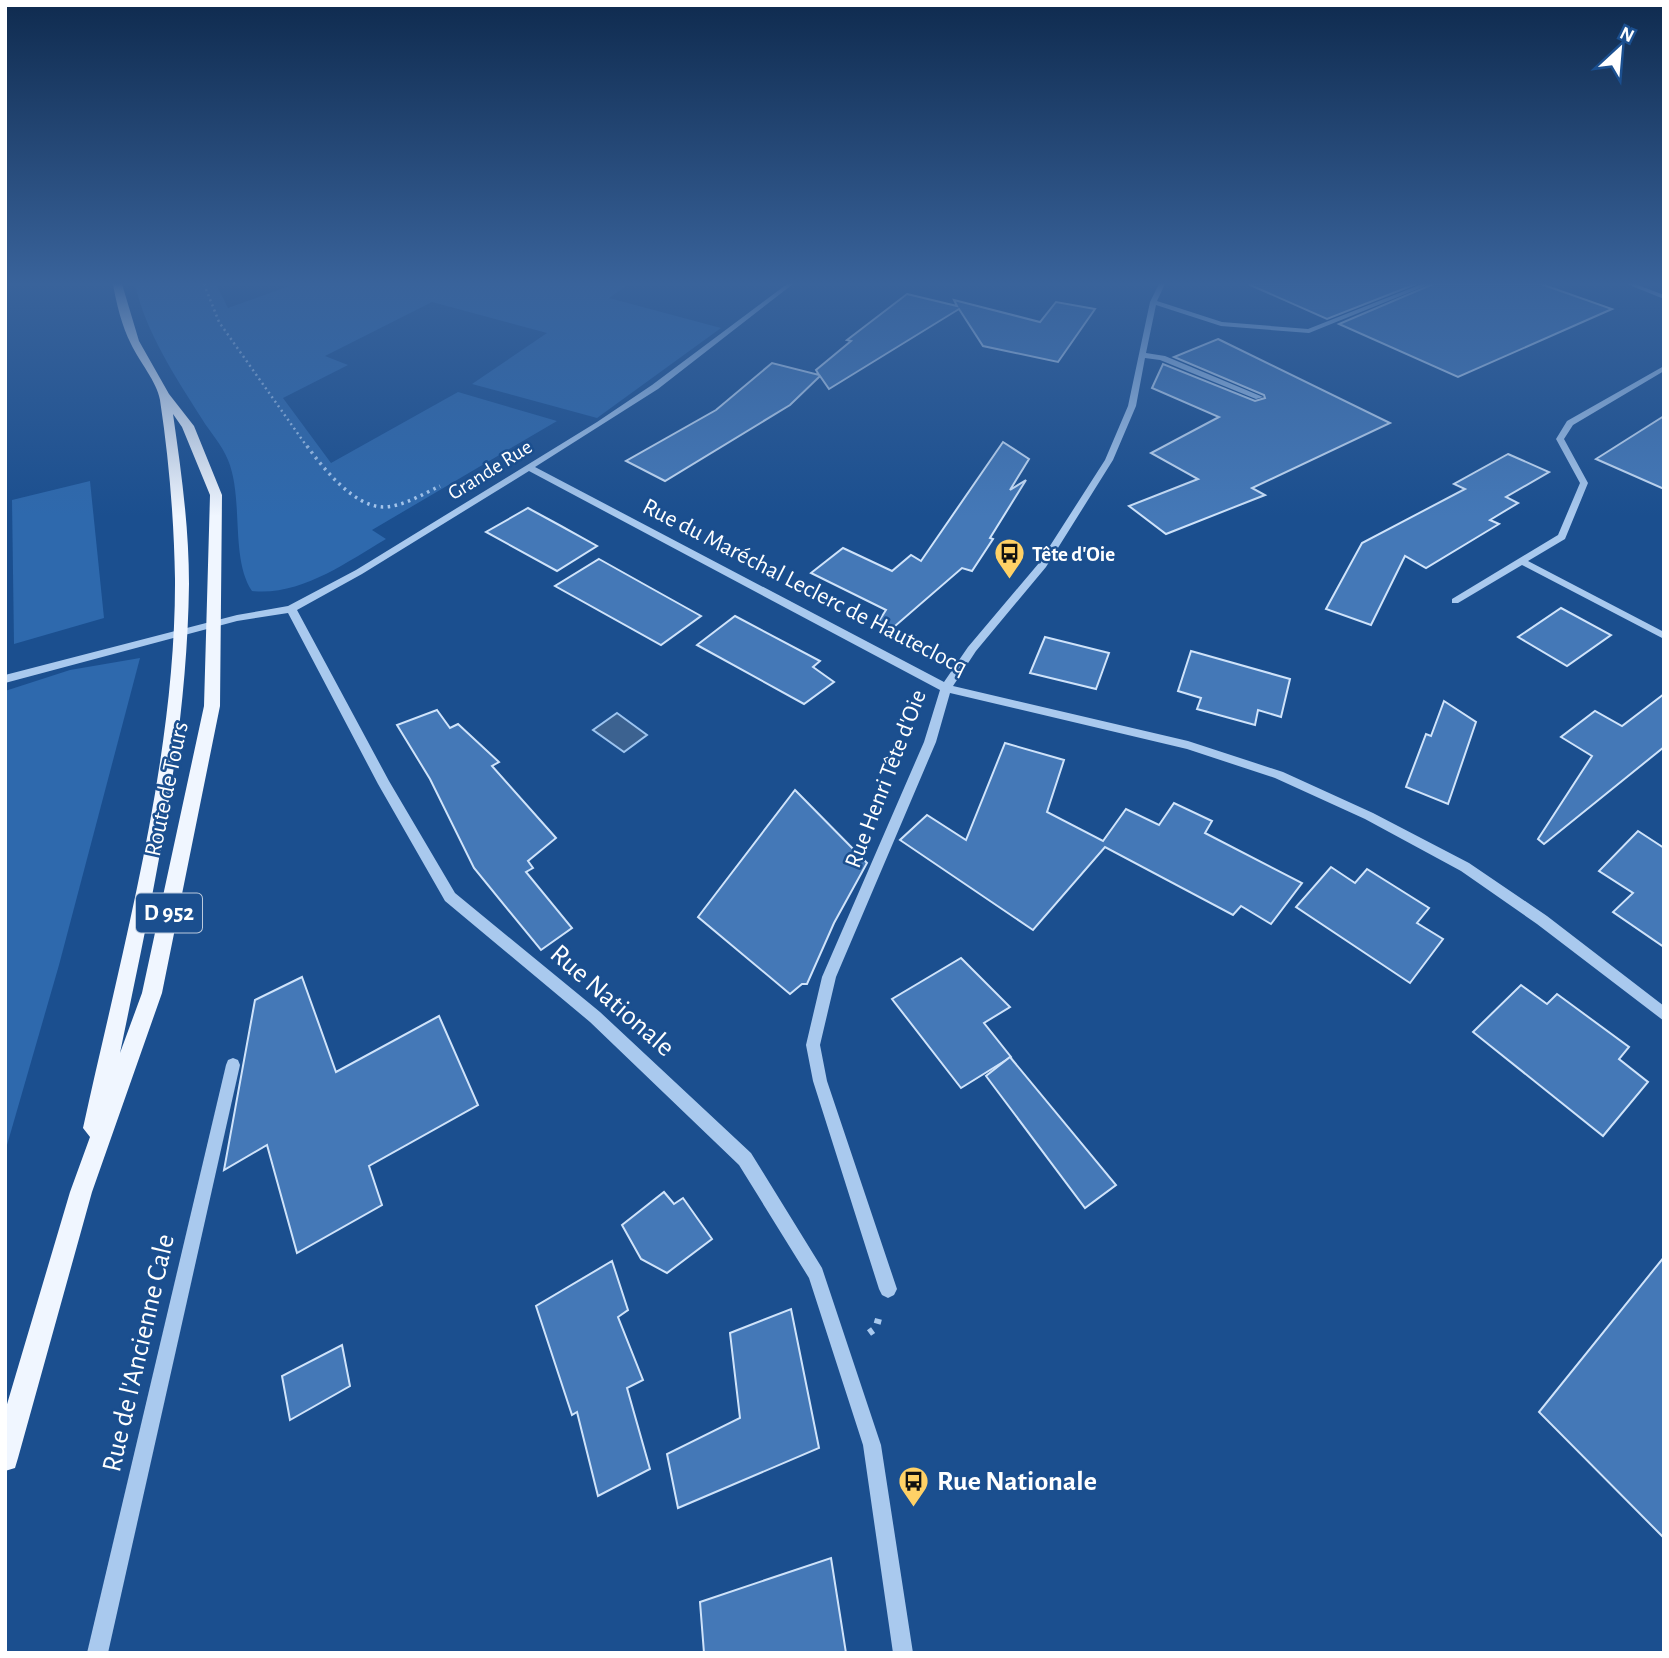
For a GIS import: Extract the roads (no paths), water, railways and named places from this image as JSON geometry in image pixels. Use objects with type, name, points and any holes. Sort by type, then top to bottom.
[{"type":"main road","name":"Route de Tours","points":[[5,1458],[81,1192],[152,993],[212,706],[216,624],[216,495],[188,426],[164,396],[145,361]]},
{"type":"main road","name":"Route de Tours","points":[[81,1192],[148,861],[173,713],[182,633],[181,504],[164,396]]},
{"type":"street","name":"Grande Rue","points":[[5,679],[216,624],[291,609],[359,572],[530,468],[655,387],[689,361]]},
{"type":"street","name":"Rue Henri Tête d'Oie","points":[[888,1289],[820,1081],[813,1045],[829,977],[910,791],[946,688],[972,649],[1043,565],[1102,471],[1132,406],[1142,361]]},
{"type":"street","points":[[1170,361],[1259,397]]},
{"type":"street","points":[[1455,601],[1562,537],[1584,483],[1560,439],[1570,423],[1664,368]]},
{"type":"street","name":"Rue du Maréchal Leclerc de Hauteclocq","points":[[530,468],[946,688],[1188,745],[1279,775],[1369,816],[1465,867],[1542,920],[1664,1015]]},
{"type":"street","points":[[1521,561],[1664,636]]},
{"type":"street","name":"Rue Nationale","points":[[291,609],[384,784],[450,897],[595,1017],[746,1159],[816,1274],[872,1445],[903,1653]]},
{"type":"street","name":"Rue de l'Ancienne Cale","points":[[97,1653],[233,1065]]},
{"type":"place","name":"Tête d'Oie","points":[[1009,581]]},
{"type":"place","name":"Rue Nationale","points":[[914,1509]]}]
